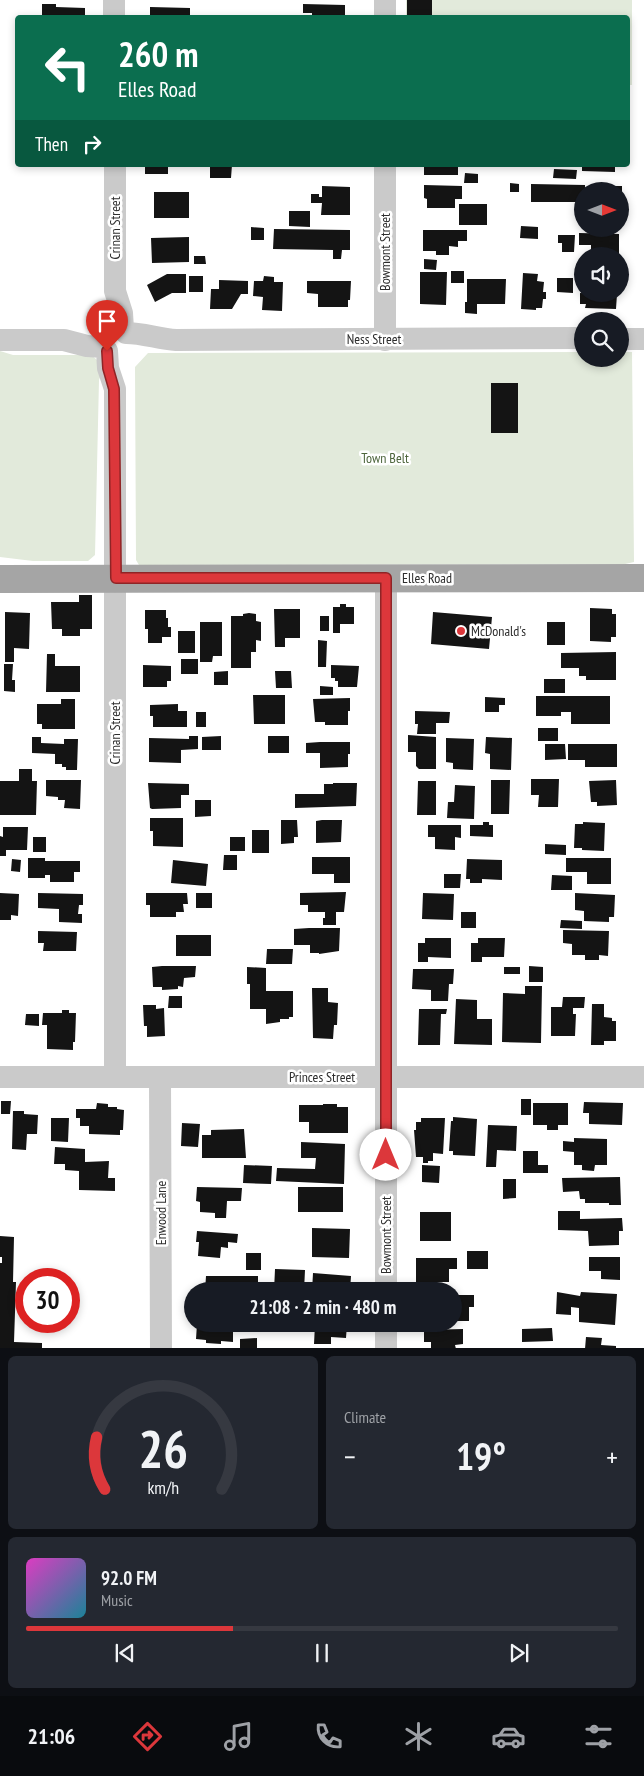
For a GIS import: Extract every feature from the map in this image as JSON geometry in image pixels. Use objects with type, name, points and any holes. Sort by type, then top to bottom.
[{"type":"main road","name":"Elles Road","points":[[0,579],[644,578]]},
{"type":"street","points":[[114,0],[114,15]]},
{"type":"street","points":[[385,0],[385,15]]},
{"type":"street","name":"Crinan Street","points":[[115,167],[115,291],[108,313],[123,368],[114,389],[116,578],[115,1077]]},
{"type":"street","name":"Bowmont Street","points":[[385,167],[385,340]]},
{"type":"street","name":"Ness Street","points":[[0,340],[64,340],[87,346],[141,333],[165,340],[574,338]]},
{"type":"street","points":[[629,339],[644,339]]},
{"type":"street","name":"Bowmont Street","points":[[386,578],[386,1282]]},
{"type":"street","name":"Princes Street","points":[[0,1077],[644,1077]]},
{"type":"street","name":"Enwood Lane","points":[[160,1077],[161,1348]]},
{"type":"street","points":[[386,1332],[386,1348]]},
{"type":"green space","points":[[406,0],[632,0],[632,85],[630,85],[630,15],[406,15]]},
{"type":"green space","points":[[0,351],[13,355],[91,355],[101,366],[99,380],[95,555],[88,561],[33,561],[0,557]]},
{"type":"green space","name":"Town Belt","points":[[574,352],[574,367],[629,367],[629,352],[632,352],[634,562],[625,564],[139,565],[136,560],[135,367],[148,353]]},
{"type":"building","points":[[407,0],[432,0],[432,15],[407,15]]},
{"type":"building","points":[[42,4],[56,4],[56,7],[85,8],[85,15],[42,15]]},
{"type":"building","points":[[303,4],[345,5],[345,15],[312,15],[312,13],[303,13]]},
{"type":"building","points":[[150,7],[190,8],[190,15],[150,15]]},
{"type":"building","points":[[145,167],[168,167],[168,174],[145,174]]},
{"type":"building","points":[[210,167],[232,167],[231,178],[210,178]]},
{"type":"building","points":[[424,167],[458,167],[458,175],[424,175]]},
{"type":"building","points":[[582,167],[615,167],[615,172],[582,171]]},
{"type":"building","points":[[554,169],[577,170],[576,179],[553,178]]},
{"type":"building","points":[[465,173],[478,174],[478,183],[464,183]]},
{"type":"building","points":[[510,183],[519,184],[519,192],[510,192]]},
{"type":"building","points":[[531,184],[574,185],[574,202],[531,202]]},
{"type":"building","points":[[424,185],[462,186],[462,199],[455,199],[455,208],[427,208],[427,199],[424,198]]},
{"type":"building","points":[[322,186],[350,187],[350,215],[321,215],[322,203],[311,203],[311,194],[319,194],[319,197],[322,197]]},
{"type":"building","points":[[154,192],[189,192],[189,218],[154,218]]},
{"type":"building","points":[[459,204],[487,204],[487,225],[459,225]]},
{"type":"building","points":[[289,211],[310,211],[310,227],[289,226]]},
{"type":"building","points":[[521,226],[538,227],[538,239],[520,238]]},
{"type":"building","points":[[251,227],[264,228],[264,240],[251,240]]},
{"type":"building","points":[[274,229],[350,230],[350,250],[342,250],[341,259],[333,259],[333,250],[273,249]]},
{"type":"building","points":[[423,230],[467,230],[467,241],[458,241],[458,247],[449,246],[449,255],[436,255],[436,251],[423,251]]},
{"type":"building","points":[[558,235],[574,235],[574,252],[562,252],[562,243],[558,243]]},
{"type":"building","points":[[189,237],[189,262],[152,263],[151,238]]},
{"type":"building","points":[[579,238],[619,238],[619,247],[579,245]]},
{"type":"building","points":[[194,256],[205,256],[206,264],[194,264]]},
{"type":"building","points":[[424,259],[437,260],[436,270],[424,269]]},
{"type":"building","points":[[451,271],[464,271],[464,283],[451,283]]},
{"type":"building","points":[[420,272],[447,272],[446,305],[420,304]]},
{"type":"building","points":[[523,273],[538,274],[537,281],[544,282],[543,292],[546,292],[546,299],[543,299],[542,308],[536,308],[536,310],[521,309]]},
{"type":"building","points":[[167,274],[186,274],[186,293],[172,293],[155,302],[147,285]]},
{"type":"building","points":[[189,276],[203,276],[203,292],[189,292]]},
{"type":"building","points":[[264,276],[274,277],[274,282],[283,282],[282,311],[262,310],[263,297],[253,296],[254,281],[263,281]]},
{"type":"building","points":[[557,278],[573,278],[573,293],[557,292]]},
{"type":"building","points":[[467,279],[506,279],[505,304],[477,304],[477,314],[465,313]]},
{"type":"building","points":[[219,280],[248,281],[248,294],[241,294],[232,309],[210,309],[211,289],[219,289]]},
{"type":"building","points":[[307,281],[351,281],[348,307],[318,307],[318,294],[307,293]]},
{"type":"building","points":[[580,302],[616,302],[616,309],[585,308],[586,304],[580,304]]},
{"type":"building","points":[[491,383],[518,383],[518,433],[491,433]]},
{"type":"building","points":[[79,595],[92,595],[92,629],[80,629],[80,636],[62,636],[62,629],[52,629],[51,602],[79,602]]},
{"type":"building","points":[[340,604],[346,604],[346,607],[354,607],[354,624],[340,624],[340,633],[333,633],[333,607],[340,607]]},
{"type":"building","points":[[590,608],[612,609],[612,614],[616,614],[616,637],[611,637],[611,642],[590,641]]},
{"type":"building","points":[[274,609],[300,609],[300,638],[285,638],[285,647],[275,647]]},
{"type":"building","points":[[145,610],[166,610],[168,627],[171,627],[171,637],[162,637],[162,643],[148,643],[148,629],[145,629]]},
{"type":"building","points":[[5,612],[30,613],[29,649],[14,648],[14,662],[5,662]]},
{"type":"building","name":"McDonald's","points":[[433,612],[492,617],[489,649],[431,644]]},
{"type":"building","points":[[243,614],[256,614],[256,621],[261,622],[261,641],[256,640],[256,652],[251,652],[251,668],[231,668],[231,616],[243,616]]},
{"type":"building","points":[[320,616],[329,616],[329,631],[320,631]]},
{"type":"building","points":[[200,622],[222,622],[222,656],[213,656],[212,662],[200,662]]},
{"type":"building","points":[[547,622],[565,622],[565,645],[547,645]]},
{"type":"building","points":[[178,631],[195,631],[195,653],[178,653]]},
{"type":"building","points":[[318,640],[327,641],[326,667],[318,667]]},
{"type":"building","points":[[616,652],[616,680],[586,680],[586,676],[579,676],[579,668],[561,668],[561,653]]},
{"type":"building","points":[[47,654],[55,654],[55,666],[80,666],[80,692],[46,692]]},
{"type":"building","points":[[181,659],[198,659],[198,674],[181,674]]},
{"type":"building","points":[[4,664],[13,664],[12,680],[15,680],[15,692],[4,691]]},
{"type":"building","points":[[143,665],[171,666],[171,681],[167,681],[167,687],[143,687]]},
{"type":"building","points":[[331,665],[359,666],[357,687],[338,687],[338,681],[335,681],[335,678],[331,678]]},
{"type":"building","points":[[228,671],[228,685],[214,685],[214,672]]},
{"type":"building","points":[[275,671],[291,671],[292,688],[276,688]]},
{"type":"building","points":[[544,679],[565,679],[565,693],[544,693]]},
{"type":"building","points":[[320,686],[333,687],[333,695],[320,695]]},
{"type":"building","points":[[253,695],[285,695],[285,724],[254,724]]},
{"type":"building","points":[[536,696],[610,696],[610,724],[571,724],[571,712],[561,712],[561,716],[536,716]]},
{"type":"building","points":[[485,697],[505,698],[505,705],[499,705],[499,712],[485,712]]},
{"type":"building","points":[[350,698],[348,725],[325,725],[325,722],[315,722],[313,699]]},
{"type":"building","points":[[61,699],[75,699],[75,729],[42,729],[42,724],[37,724],[37,704],[61,704]]},
{"type":"building","points":[[178,704],[178,711],[187,711],[187,727],[153,727],[150,705]]},
{"type":"building","points":[[415,711],[450,712],[449,723],[436,723],[436,734],[417,734],[418,724],[415,724]]},
{"type":"building","points":[[196,712],[206,712],[206,727],[196,727]]},
{"type":"building","points":[[538,728],[558,728],[558,741],[538,741]]},
{"type":"building","points":[[408,735],[436,737],[436,769],[419,769],[416,766],[416,752],[408,752]]},
{"type":"building","points":[[189,736],[198,736],[198,749],[181,750],[181,763],[149,762],[149,738],[189,739]]},
{"type":"building","points":[[221,736],[221,750],[202,750],[202,737]]},
{"type":"building","points":[[268,736],[289,736],[289,753],[268,753]]},
{"type":"building","points":[[32,737],[41,737],[41,743],[64,744],[64,739],[78,739],[77,770],[66,770],[66,767],[62,767],[62,764],[55,764],[55,754],[32,753]]},
{"type":"building","points":[[486,737],[512,738],[511,770],[490,769],[490,754],[485,753]]},
{"type":"building","points":[[446,738],[474,739],[473,770],[453,769],[453,763],[446,762]]},
{"type":"building","points":[[350,742],[348,767],[320,768],[320,753],[306,753],[306,743]]},
{"type":"building","points":[[545,744],[565,744],[566,759],[545,760]]},
{"type":"building","points":[[568,744],[617,744],[617,767],[585,767],[585,760],[568,760]]},
{"type":"building","points":[[19,769],[32,769],[32,781],[37,781],[36,815],[0,815],[0,781],[19,781]]},
{"type":"building","points":[[531,779],[559,779],[558,807],[538,807],[539,795],[531,795]]},
{"type":"building","points":[[46,780],[81,780],[80,809],[64,808],[65,800],[46,796]]},
{"type":"building","points":[[491,780],[510,780],[509,814],[491,814]]},
{"type":"building","points":[[616,780],[617,805],[597,806],[597,802],[591,802],[589,781]]},
{"type":"building","points":[[418,781],[436,781],[436,815],[417,815]]},
{"type":"building","points":[[148,783],[189,784],[189,795],[181,795],[181,808],[152,809],[150,808]]},
{"type":"building","points":[[357,783],[356,806],[295,808],[295,794],[324,794],[324,784]]},
{"type":"building","points":[[455,785],[475,786],[474,819],[447,818],[448,802],[454,802]]},
{"type":"building","points":[[195,800],[211,800],[211,816],[195,817]]},
{"type":"building","points":[[150,818],[183,818],[183,847],[153,846],[153,831],[150,831]]},
{"type":"building","points":[[281,820],[297,820],[298,837],[294,837],[294,843],[281,844]]},
{"type":"building","points":[[342,820],[341,842],[316,843],[316,821]]},
{"type":"building","points":[[483,822],[489,822],[489,825],[493,825],[493,837],[470,836],[470,825],[483,825]]},
{"type":"building","points":[[583,822],[605,823],[604,851],[574,848],[575,824],[583,824]]},
{"type":"building","points":[[428,825],[461,825],[461,838],[455,837],[455,850],[435,849],[435,837],[428,837]]},
{"type":"building","points":[[3,827],[28,827],[27,850],[6,850],[6,856],[0,856],[0,836],[3,837]]},
{"type":"building","points":[[252,830],[269,830],[269,853],[252,853]]},
{"type":"building","points":[[33,837],[46,837],[46,852],[33,852]]},
{"type":"building","points":[[230,837],[245,837],[245,851],[230,851]]},
{"type":"building","points":[[545,844],[566,845],[566,855],[545,854]]},
{"type":"building","points":[[224,855],[237,855],[237,870],[223,870]]},
{"type":"building","points":[[312,857],[350,857],[350,883],[334,883],[334,874],[312,874]]},
{"type":"building","points":[[28,858],[45,858],[45,861],[80,861],[80,872],[74,872],[74,882],[50,882],[50,875],[45,875],[45,878],[28,878]]},
{"type":"building","points":[[566,858],[611,858],[611,884],[587,884],[587,872],[566,872]]},
{"type":"building","points":[[12,859],[21,860],[20,872],[11,871]]},
{"type":"building","points":[[467,859],[502,860],[502,880],[482,879],[482,883],[470,883],[470,879],[466,879]]},
{"type":"building","points":[[173,860],[208,864],[206,886],[171,883]]},
{"type":"building","points":[[444,874],[461,874],[460,888],[444,888]]},
{"type":"building","points":[[552,875],[572,876],[572,890],[551,890]]},
{"type":"building","points":[[346,892],[344,912],[336,912],[336,925],[323,925],[325,912],[308,912],[308,905],[300,905],[300,893]]},
{"type":"building","points":[[0,893],[19,894],[18,916],[11,915],[11,920],[0,920]]},
{"type":"building","points":[[38,893],[83,894],[83,905],[79,905],[78,914],[82,914],[82,923],[59,922],[59,909],[38,908]]},
{"type":"building","points":[[146,893],[187,893],[188,904],[183,904],[184,912],[176,912],[176,917],[150,917],[150,905],[146,905]]},
{"type":"building","points":[[196,893],[212,893],[212,908],[196,908]]},
{"type":"building","points":[[423,893],[454,894],[453,920],[422,919]]},
{"type":"building","points":[[575,893],[615,895],[614,917],[609,917],[609,922],[584,921],[584,911],[575,910]]},
{"type":"building","points":[[461,912],[476,912],[476,928],[461,928]]},
{"type":"building","points":[[561,920],[582,921],[582,929],[560,928]]},
{"type":"building","points":[[340,928],[339,951],[319,954],[310,953],[310,945],[294,945],[294,929]]},
{"type":"building","points":[[563,930],[609,931],[608,956],[599,955],[599,960],[585,960],[585,955],[572,955],[572,944],[563,943]]},
{"type":"building","points":[[38,931],[77,932],[76,951],[43,951],[44,943],[38,943]]},
{"type":"building","points":[[176,935],[211,935],[211,956],[176,956]]},
{"type":"building","points":[[425,938],[451,938],[451,958],[428,957],[428,962],[418,962],[418,943],[425,943]]},
{"type":"building","points":[[478,938],[505,938],[504,957],[482,957],[482,962],[471,962],[471,943],[478,943]]},
{"type":"building","points":[[267,949],[293,949],[292,964],[266,964]]},
{"type":"building","points":[[196,966],[195,977],[184,978],[183,987],[178,986],[178,989],[162,990],[162,987],[153,987],[152,967]]},
{"type":"building","points":[[529,966],[543,967],[543,982],[529,982]]},
{"type":"building","points":[[247,967],[266,968],[266,991],[293,991],[293,1017],[280,1019],[280,1022],[266,1024],[266,1009],[250,1009],[250,984],[247,984]]},
{"type":"building","points":[[504,967],[520,967],[520,974],[504,974]]},
{"type":"building","points":[[413,969],[454,969],[453,984],[449,984],[448,1001],[431,1001],[431,990],[412,989]]},
{"type":"building","points":[[525,986],[542,986],[541,1043],[502,1042],[503,993],[525,994]]},
{"type":"building","points":[[312,988],[328,988],[328,1002],[338,1003],[337,1025],[334,1025],[333,1039],[313,1038]]},
{"type":"building","points":[[169,996],[182,996],[182,1008],[168,1008]]},
{"type":"building","points":[[563,997],[585,997],[584,1008],[573,1008],[573,1014],[576,1014],[575,1036],[551,1036],[551,1007],[562,1007]]},
{"type":"building","points":[[456,999],[477,1000],[477,1019],[492,1019],[492,1045],[454,1044]]},
{"type":"building","points":[[592,1004],[604,1004],[604,1017],[612,1018],[612,1021],[616,1021],[616,1041],[604,1041],[604,1045],[591,1045]]},
{"type":"building","points":[[143,1005],[156,1005],[156,1009],[164,1008],[165,1036],[147,1037],[147,1026],[144,1026]]},
{"type":"building","points":[[419,1009],[447,1009],[446,1014],[441,1014],[440,1045],[418,1045]]},
{"type":"building","points":[[62,1010],[76,1013],[73,1050],[47,1049],[47,1025],[42,1025],[43,1013],[62,1013]]},
{"type":"building","points":[[26,1014],[39,1014],[39,1026],[25,1025]]},
{"type":"building","points":[[521,1099],[531,1099],[531,1115],[521,1115]]},
{"type":"building","points":[[1,1101],[11,1101],[10,1114],[1,1114]]},
{"type":"building","points":[[584,1102],[623,1103],[622,1125],[589,1124],[589,1113],[583,1113]]},
{"type":"building","points":[[97,1103],[108,1104],[108,1107],[117,1107],[117,1109],[124,1110],[123,1130],[120,1130],[120,1135],[89,1134],[89,1126],[80,1126],[80,1118],[76,1118],[76,1109],[96,1109]]},
{"type":"building","points":[[533,1103],[568,1103],[568,1125],[558,1125],[558,1130],[547,1130],[547,1125],[533,1125]]},
{"type":"building","points":[[337,1104],[337,1107],[348,1107],[348,1133],[309,1133],[309,1122],[299,1122],[299,1105]]},
{"type":"building","points":[[13,1111],[24,1111],[24,1114],[38,1115],[37,1134],[27,1134],[26,1150],[12,1149]]},
{"type":"building","points":[[453,1117],[477,1119],[475,1156],[453,1155],[453,1151],[449,1151],[451,1121],[453,1121]]},
{"type":"building","points":[[51,1118],[69,1118],[68,1142],[51,1141]]},
{"type":"building","points":[[421,1118],[445,1118],[443,1154],[433,1153],[433,1161],[428,1161],[428,1163],[423,1163],[423,1157],[416,1157],[414,1130],[416,1130],[416,1122],[421,1122]]},
{"type":"building","points":[[182,1123],[200,1124],[198,1147],[181,1146]]},
{"type":"building","points":[[488,1125],[517,1126],[516,1151],[497,1150],[496,1167],[486,1167]]},
{"type":"building","points":[[244,1129],[246,1158],[202,1158],[202,1135],[211,1135],[211,1130]]},
{"type":"building","points":[[574,1138],[607,1139],[607,1165],[595,1165],[594,1171],[582,1170],[582,1165],[574,1165],[574,1152],[563,1151],[563,1141],[574,1142]]},
{"type":"building","points":[[301,1142],[345,1144],[344,1184],[276,1181],[277,1168],[315,1169],[316,1158],[301,1158]]},
{"type":"building","points":[[55,1147],[85,1149],[85,1162],[109,1161],[108,1178],[115,1178],[115,1191],[79,1190],[79,1171],[65,1170],[65,1164],[54,1164]]},
{"type":"building","points":[[523,1151],[538,1151],[538,1165],[548,1165],[548,1173],[523,1173]]},
{"type":"building","points":[[244,1165],[272,1166],[271,1184],[243,1183]]},
{"type":"building","points":[[422,1165],[440,1166],[439,1183],[422,1182]]},
{"type":"building","points":[[620,1177],[621,1205],[585,1203],[585,1199],[580,1199],[579,1191],[563,1192],[562,1178]]},
{"type":"building","points":[[503,1179],[516,1179],[516,1198],[503,1199]]},
{"type":"building","points":[[197,1187],[242,1188],[241,1201],[227,1201],[226,1218],[215,1218],[215,1213],[200,1212],[200,1202],[196,1201]]},
{"type":"building","points":[[298,1187],[343,1187],[343,1212],[298,1212]]},
{"type":"building","points":[[558,1211],[580,1211],[580,1219],[622,1218],[623,1231],[619,1231],[619,1245],[589,1246],[588,1231],[558,1230]]},
{"type":"building","points":[[420,1212],[451,1212],[451,1241],[420,1241]]},
{"type":"building","points":[[312,1228],[350,1229],[349,1258],[312,1257]]},
{"type":"building","points":[[197,1231],[238,1234],[237,1243],[228,1242],[228,1248],[221,1247],[220,1258],[198,1256],[199,1242],[196,1242]]},
{"type":"building","points":[[0,1236],[14,1237],[14,1342],[42,1343],[42,1348],[0,1348],[0,1263],[2,1263],[2,1257],[0,1257]]},
{"type":"building","points":[[467,1251],[488,1251],[488,1269],[467,1269]]},
{"type":"building","points":[[246,1253],[261,1253],[261,1270],[246,1270]]},
{"type":"building","points":[[589,1257],[620,1257],[620,1280],[601,1279],[601,1271],[589,1271]]},
{"type":"building","points":[[416,1258],[457,1258],[457,1269],[449,1269],[449,1282],[416,1282]]},
{"type":"building","points":[[275,1269],[305,1270],[304,1282],[274,1282]]},
{"type":"building","points":[[313,1273],[351,1276],[351,1282],[312,1282]]},
{"type":"building","points":[[206,1276],[258,1276],[258,1282],[206,1282]]},
{"type":"building","points":[[557,1292],[580,1296],[581,1292],[617,1294],[615,1325],[579,1322],[579,1308],[571,1307],[571,1315],[556,1314]]},
{"type":"building","points":[[462,1295],[474,1295],[474,1307],[469,1307],[469,1321],[462,1321]]},
{"type":"building","points":[[552,1328],[553,1341],[522,1342],[522,1329]]},
{"type":"building","points":[[463,1329],[463,1344],[455,1345],[456,1348],[431,1348],[431,1342],[424,1342],[424,1332],[462,1332]]},
{"type":"building","points":[[196,1332],[233,1332],[233,1342],[221,1341],[221,1344],[206,1343],[206,1340],[196,1339]]},
{"type":"building","points":[[315,1332],[346,1332],[346,1338],[331,1337],[331,1344],[314,1344]]},
{"type":"building","points":[[586,1337],[602,1338],[601,1345],[616,1346],[616,1348],[585,1348]]},
{"type":"building","points":[[257,1338],[257,1348],[240,1348],[240,1339]]},
{"type":"place","name":"McDonald's","points":[[461,631]]},
{"type":"route","points":[[107,351],[108,368],[114,389],[116,578],[386,578],[386,1155]]}]
